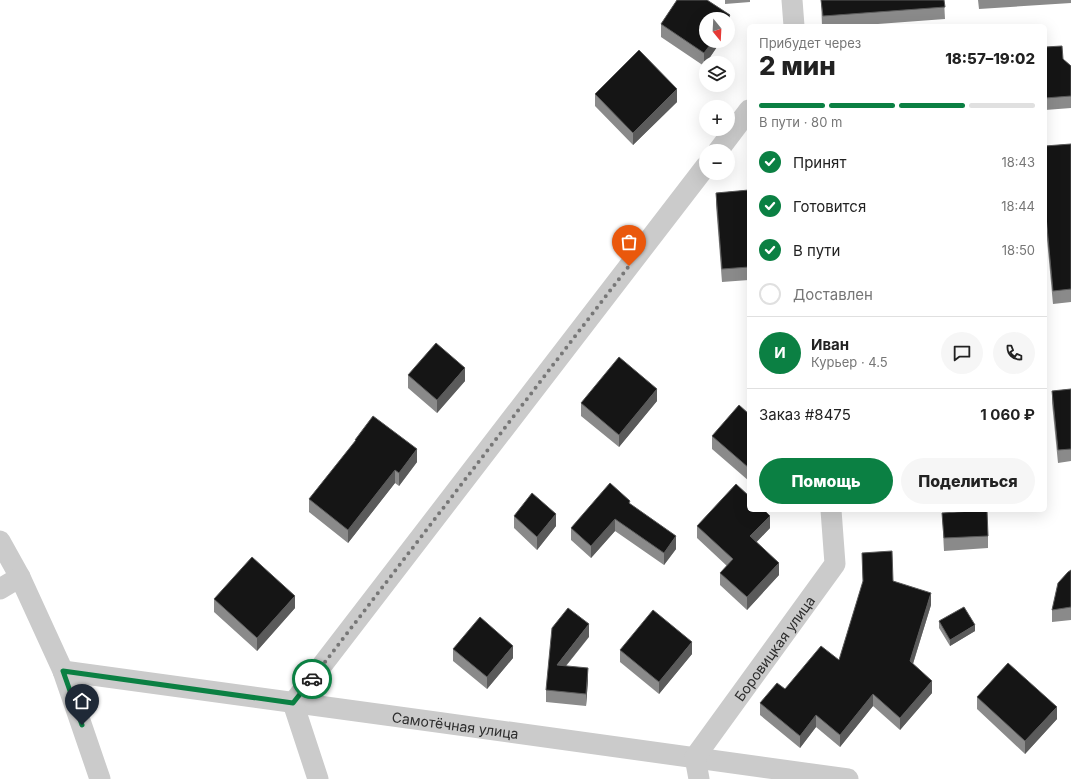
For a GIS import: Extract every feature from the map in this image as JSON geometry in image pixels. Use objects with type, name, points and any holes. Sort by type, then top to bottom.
[{"type":"street","points":[[792,0],[794,24]]},
{"type":"street","points":[[723,144],[747,113]]},
{"type":"street","points":[[318,779],[293,703],[699,175]]},
{"type":"street","name":"Боровицкая улица","points":[[695,757],[835,564],[831,512]]},
{"type":"street","points":[[0,541],[20,577],[63,671],[100,779]]},
{"type":"street","points":[[0,588],[20,577]]},
{"type":"street","name":"Самотёчная улица","points":[[63,671],[848,779]]},
{"type":"street","points":[[695,757],[699,779]]},
{"type":"building","points":[[677,0],[707,0],[725,12],[699,12],[699,48],[708,48],[704,53],[661,24]]},
{"type":"building","points":[[821,0],[944,0],[945,7],[823,16]]},
{"type":"building","points":[[1062,46],[1063,59],[1071,66],[1071,96],[1047,98],[1047,47]]},
{"type":"building","points":[[639,50],[677,89],[633,133],[595,94]]},
{"type":"building","points":[[1071,144],[1071,289],[1053,291],[1047,227],[1047,146]]},
{"type":"building","points":[[747,190],[747,267],[722,269],[716,193]]},
{"type":"building","points":[[436,343],[465,368],[437,400],[408,375]]},
{"type":"building","points":[[619,357],[657,389],[619,435],[581,403]]},
{"type":"building","points":[[1071,389],[1071,449],[1058,450],[1052,391]]},
{"type":"building","points":[[739,405],[747,412],[747,466],[712,436]]},
{"type":"building","points":[[373,416],[417,449],[399,473],[395,470],[348,530],[309,499]]},
{"type":"building","points":[[610,483],[630,501],[629,503],[676,536],[664,553],[615,519],[591,546],[571,528]]},
{"type":"building","points":[[736,484],[747,494],[747,512],[766,512],[770,516],[750,536],[779,563],[747,597],[720,573],[733,559],[697,526]]},
{"type":"building","points":[[532,493],[556,514],[537,537],[514,516]]},
{"type":"building","points":[[987,512],[988,536],[944,538],[942,513]]},
{"type":"building","points":[[892,551],[893,581],[931,593],[910,661],[932,681],[900,718],[873,694],[840,735],[816,715],[800,736],[760,703],[777,683],[785,689],[821,646],[839,660],[863,581],[862,553]]},
{"type":"building","points":[[252,557],[295,596],[257,638],[214,599]]},
{"type":"building","points":[[1071,570],[1071,607],[1052,610],[1058,583]]},
{"type":"building","points":[[964,607],[975,625],[950,640],[939,621]]},
{"type":"building","points":[[568,608],[589,624],[557,665],[588,668],[586,694],[546,690],[552,628]]},
{"type":"building","points":[[653,610],[692,642],[659,682],[620,650]]},
{"type":"building","points":[[480,617],[513,646],[487,677],[453,649]]},
{"type":"building","points":[[1008,663],[1057,707],[1025,741],[977,697]]},
{"type":"way so far","points":[[312,679],[629,266]]},
{"type":"route","points":[[82,725],[63,671],[293,703],[312,679]]}]
